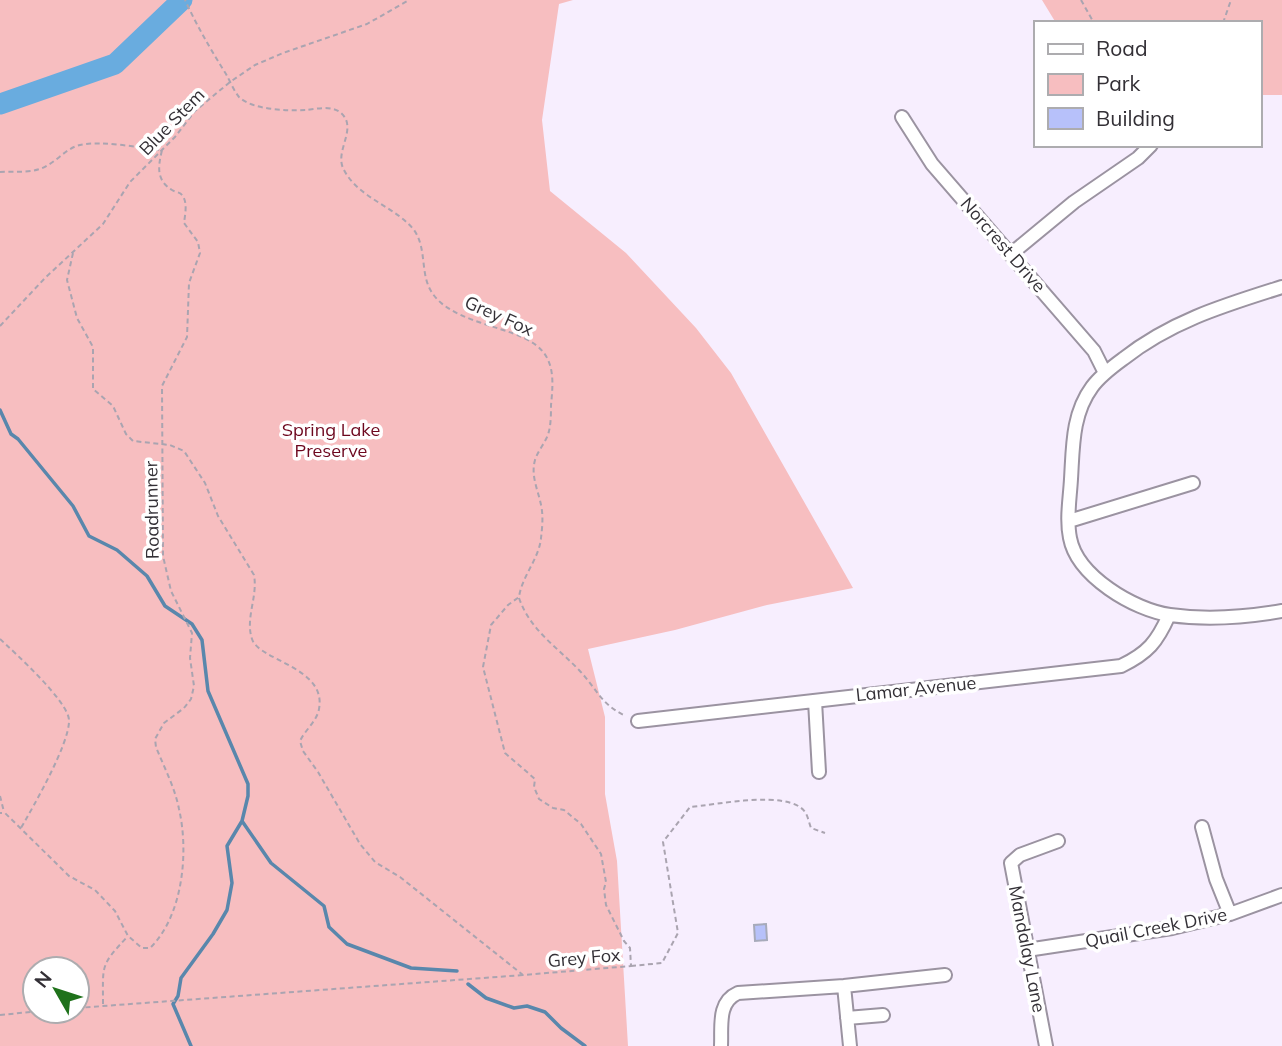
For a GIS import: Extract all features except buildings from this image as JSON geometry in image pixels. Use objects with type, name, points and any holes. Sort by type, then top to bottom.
[{"type":"street","name":"Norcrest Drive","points":[[902,117],[932,164],[1094,351],[1105,373]]},
{"type":"street","points":[[1011,254],[1074,202],[1138,158],[1149,147]]},
{"type":"street","points":[[1282,287],[1227,303],[1182,321],[1146,341],[1092,386],[1082,403],[1074,430],[1069,521],[1070,539],[1078,557],[1091,575],[1115,593],[1140,605],[1169,615],[1236,617],[1282,611]]},
{"type":"street","points":[[1069,521],[1193,483]]},
{"type":"street","name":"Lamar Avenue","points":[[638,721],[1121,666],[1140,657],[1159,638],[1169,615]]},
{"type":"street","points":[[815,701],[819,772]]},
{"type":"street","points":[[1202,827],[1216,879],[1230,914]]},
{"type":"street","name":"Mandalay Lane","points":[[1046,1046],[1011,863],[1020,855],[1058,841]]},
{"type":"street","name":"Quail Creek Drive","points":[[1027,950],[1172,928],[1230,914],[1282,895]]},
{"type":"street","points":[[721,1046],[723,1006],[738,993],[844,986],[945,975]]},
{"type":"street","points":[[844,986],[850,1046]]},
{"type":"street","points":[[847,1018],[883,1015]]},
{"type":"path","points":[[185,0],[230,82]]},
{"type":"path","name":"Blue Stem","points":[[0,326],[45,278],[103,225],[130,181],[162,150],[195,111],[230,82],[256,65],[367,24],[409,0]]},
{"type":"path","points":[[1081,0],[1093,21]]},
{"type":"path","points":[[1224,21],[1231,0]]},
{"type":"path","name":"Grey Fox","points":[[73,253],[67,280],[77,318],[93,347],[93,389],[113,406],[126,434],[133,441],[170,445],[184,451],[205,483],[218,516],[254,575],[256,584],[249,621],[252,642],[262,652],[289,663],[309,680],[317,691],[320,707],[300,741],[303,751],[359,844],[375,862],[400,877],[523,975],[631,966],[630,947],[606,905],[606,882],[601,855],[581,824],[564,810],[553,808],[539,799],[534,788],[535,779],[505,753],[483,667],[491,625],[508,605],[519,597],[520,588],[536,557],[541,540],[542,510],[533,475],[536,459],[549,432],[554,376],[548,356],[527,339],[461,315],[440,302],[431,292],[426,281],[422,250],[416,233],[408,223],[375,201],[348,176],[342,165],[341,150],[348,129],[347,121],[340,111],[332,108],[286,111],[266,108],[240,98],[230,82]]},
{"type":"path","points":[[0,172],[33,171],[78,145],[162,150]]},
{"type":"path","name":"Roadrunner","points":[[128,936],[142,948],[150,948],[160,939],[177,900],[184,839],[179,806],[155,739],[164,723],[191,699],[194,686],[190,658],[192,633],[171,591],[163,556],[162,386],[187,337],[189,284],[200,253],[198,242],[184,223],[186,204],[182,195],[168,188],[159,178],[158,166],[162,150]]},
{"type":"path","points":[[519,597],[539,633],[581,672],[600,699],[617,712],[638,721]]},
{"type":"path","points":[[0,639],[46,685],[65,709],[69,719],[42,793],[20,829]]},
{"type":"path","points":[[0,796],[5,813],[69,876],[95,890],[115,911],[128,936],[106,960],[103,972],[103,1005]]},
{"type":"path","points":[[631,966],[662,963],[678,933],[663,842],[690,807],[778,799],[796,805],[805,812],[811,828],[825,833]]},
{"type":"path","points":[[0,813],[5,813]]},
{"type":"path","points":[[91,1006],[523,975]]},
{"type":"path","points":[[0,1015],[21,1013]]},
{"type":"green space","name":"Spring Lake Preserve","points":[[0,0],[573,0],[559,4],[542,120],[550,191],[626,253],[696,328],[731,373],[853,588],[767,605],[675,630],[588,649],[605,717],[605,794],[617,861],[628,1046],[0,1046]]},
{"type":"green space","points":[[1042,0],[1282,0],[1282,95],[1261,95],[1261,21],[1055,21]]},
{"type":"waterway","points":[[0,104],[115,64],[182,0]]},
{"type":"waterway","points":[[0,410],[11,434],[73,506],[89,536],[117,550],[147,576],[165,606],[192,624],[202,640],[208,691],[248,784],[242,821],[227,846],[232,883],[227,910],[181,978],[178,996],[173,1004],[191,1046]]},
{"type":"waterway","points":[[242,821],[271,863],[324,906],[329,927],[347,944],[411,968],[457,971]]},
{"type":"waterway","points":[[468,984],[486,998],[514,1008],[527,1006],[545,1012],[585,1046]]}]
